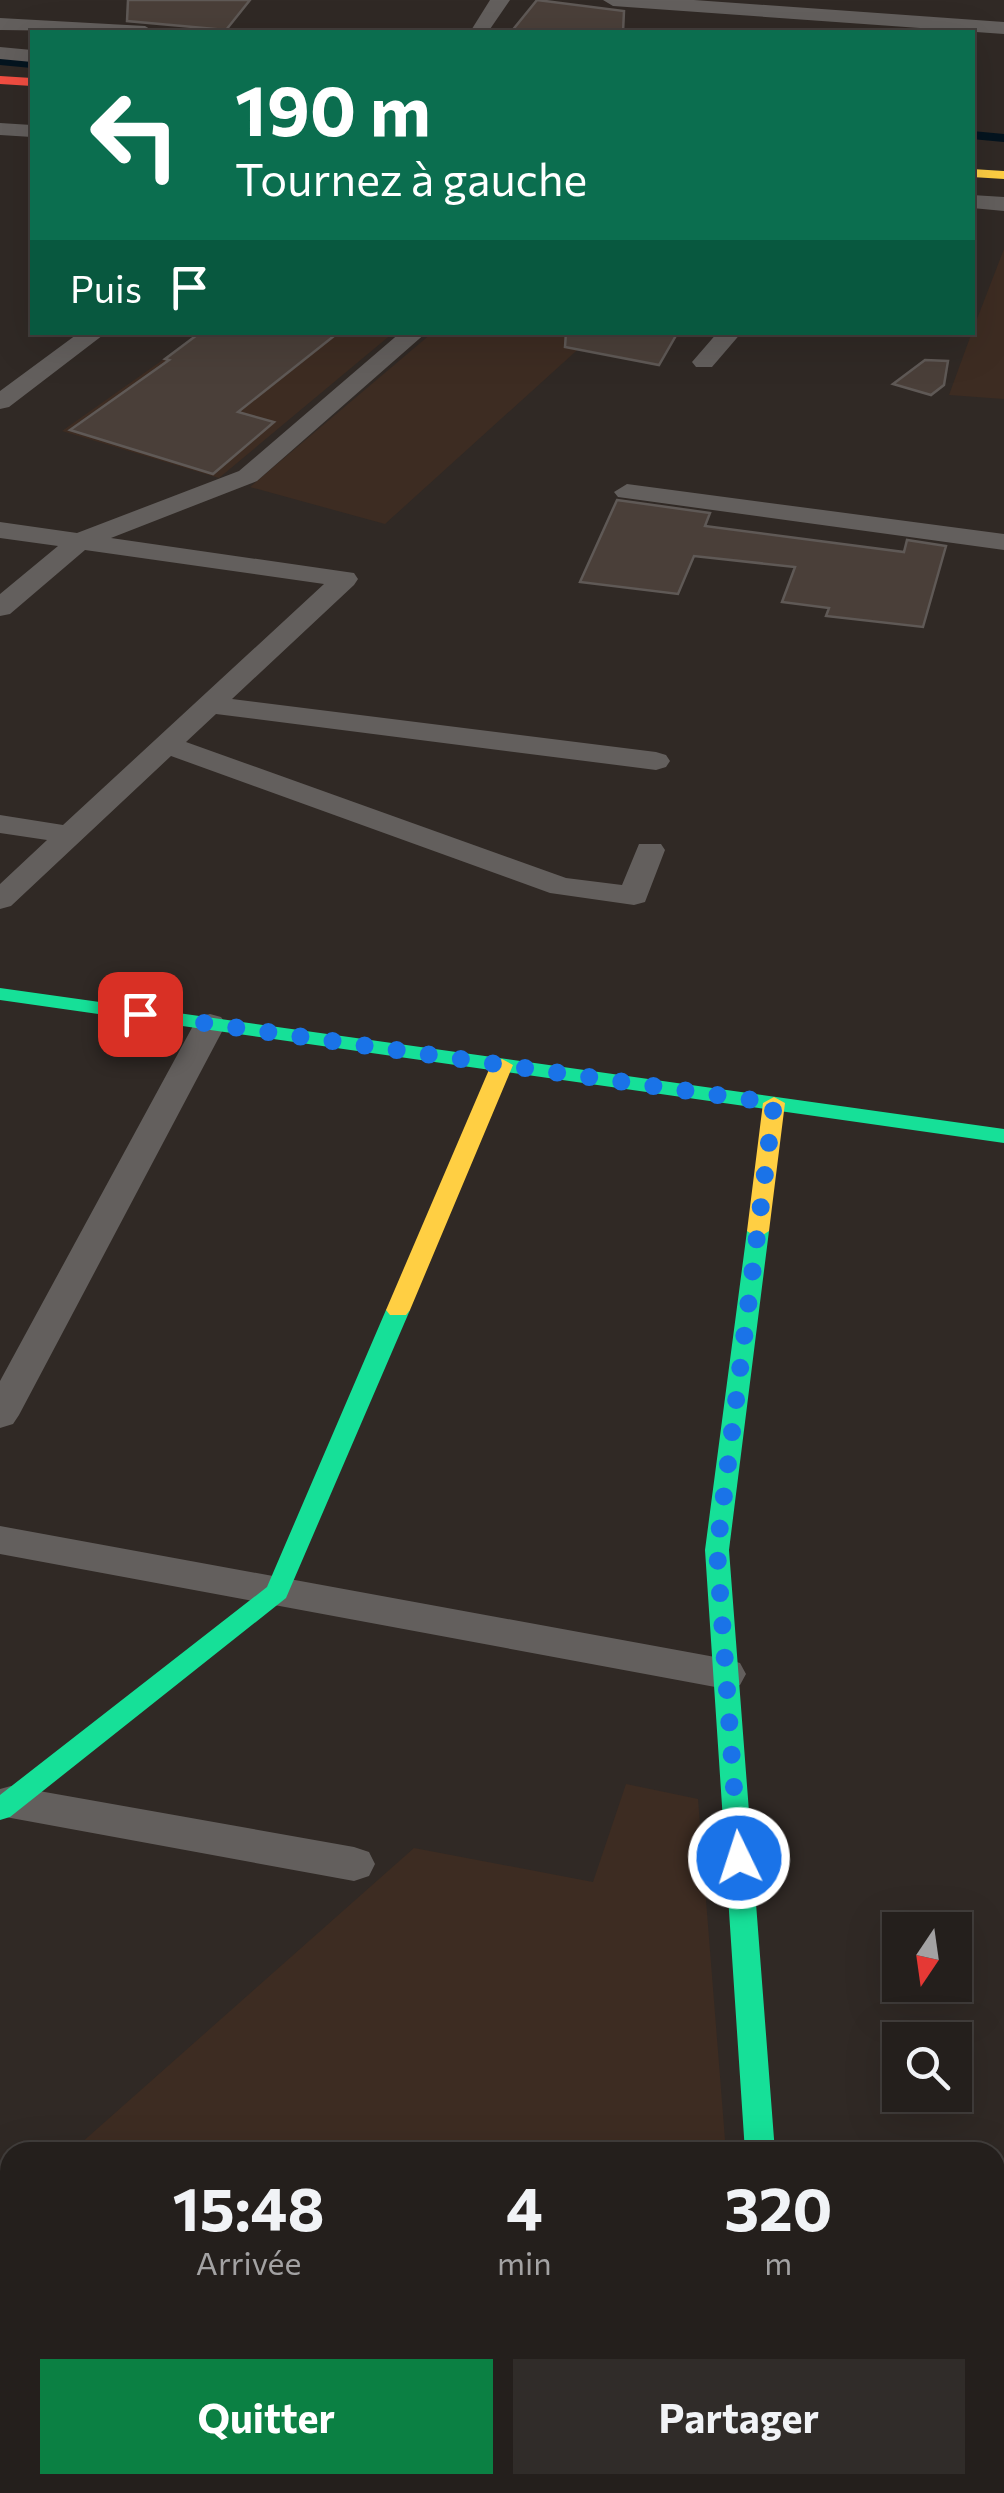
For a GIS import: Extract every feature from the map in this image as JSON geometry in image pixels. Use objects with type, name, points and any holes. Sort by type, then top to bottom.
[{"type":"main road","points":[[0,80],[30,82]]},
{"type":"main road","points":[[0,96],[30,99]]},
{"type":"main road","points":[[975,156],[1004,158]]},
{"type":"main road","points":[[975,173],[1004,175]]},
{"type":"main road","points":[[0,994],[1004,1136]]},
{"type":"main road","points":[[5,1806],[277,1592],[502,1065]]},
{"type":"main road","points":[[759,2142],[717,1550],[774,1103]]},
{"type":"street","points":[[480,30],[500,0]]},
{"type":"street","points":[[613,0],[1004,28]]},
{"type":"street","points":[[0,24],[109,30]]},
{"type":"street","points":[[0,53],[30,56]]},
{"type":"street","points":[[0,129],[30,132]]},
{"type":"street","points":[[975,201],[1004,204]]},
{"type":"street","points":[[0,402],[92,335]]},
{"type":"street","points":[[0,608],[80,541],[248,476],[412,335]]},
{"type":"street","points":[[704,362],[728,335]]},
{"type":"street","points":[[0,379],[28,382]]},
{"type":"street","points":[[627,492],[1004,542]]},
{"type":"street","points":[[0,530],[346,579],[0,900]]},
{"type":"street","points":[[210,705],[656,761]]},
{"type":"street","points":[[168,745],[561,887],[634,896],[650,850]]},
{"type":"street","points":[[0,824],[71,835]]},
{"type":"street","points":[[0,1416],[210,1024]]},
{"type":"street","points":[[0,1540],[726,1674]]},
{"type":"street","points":[[5,1806],[354,1864]]},
{"type":"shaded area","points":[[1004,249],[1004,399],[949,395],[971,335],[975,335],[975,324]]},
{"type":"shaded area","points":[[198,335],[391,335],[219,478],[62,431]]},
{"type":"shaded area","points":[[430,335],[594,335],[385,524],[250,487]]},
{"type":"shaded area","points":[[626,1784],[698,1799],[725,2142],[82,2142],[414,1848],[593,1882]]},
{"type":"building","points":[[128,0],[250,0],[226,30],[127,21]]},
{"type":"building","points":[[537,0],[624,11],[623,30],[513,30]]},
{"type":"building","points":[[197,335],[335,335],[238,412],[274,422],[213,474],[70,430],[169,360],[165,359]]},
{"type":"building","points":[[566,335],[676,335],[659,365],[565,347]]},
{"type":"building","points":[[925,360],[948,361],[944,385],[931,395],[893,384]]},
{"type":"building","points":[[617,500],[710,513],[705,526],[904,552],[907,540],[946,546],[923,627],[826,616],[829,608],[782,602],[795,567],[694,556],[678,594],[580,582]]},
{"type":"waterway","points":[[0,61],[30,64]]},
{"type":"waterway","points":[[975,135],[1004,138]]},
{"type":"traffic: fast","points":[[0,994],[1004,1136]]},
{"type":"traffic: fast","points":[[758,1231],[717,1550],[759,2142]]},
{"type":"traffic: fast","points":[[0,1810],[277,1592],[398,1310]]},
{"type":"traffic: slow","points":[[975,173],[1004,175]]},
{"type":"traffic: slow","points":[[398,1310],[502,1065]]},
{"type":"traffic: slow","points":[[758,1231],[774,1103]]},
{"type":"traffic: jam","points":[[0,80],[30,82]]},
{"type":"route","points":[[140,1014],[774,1103],[717,1550],[739,1858]]}]
